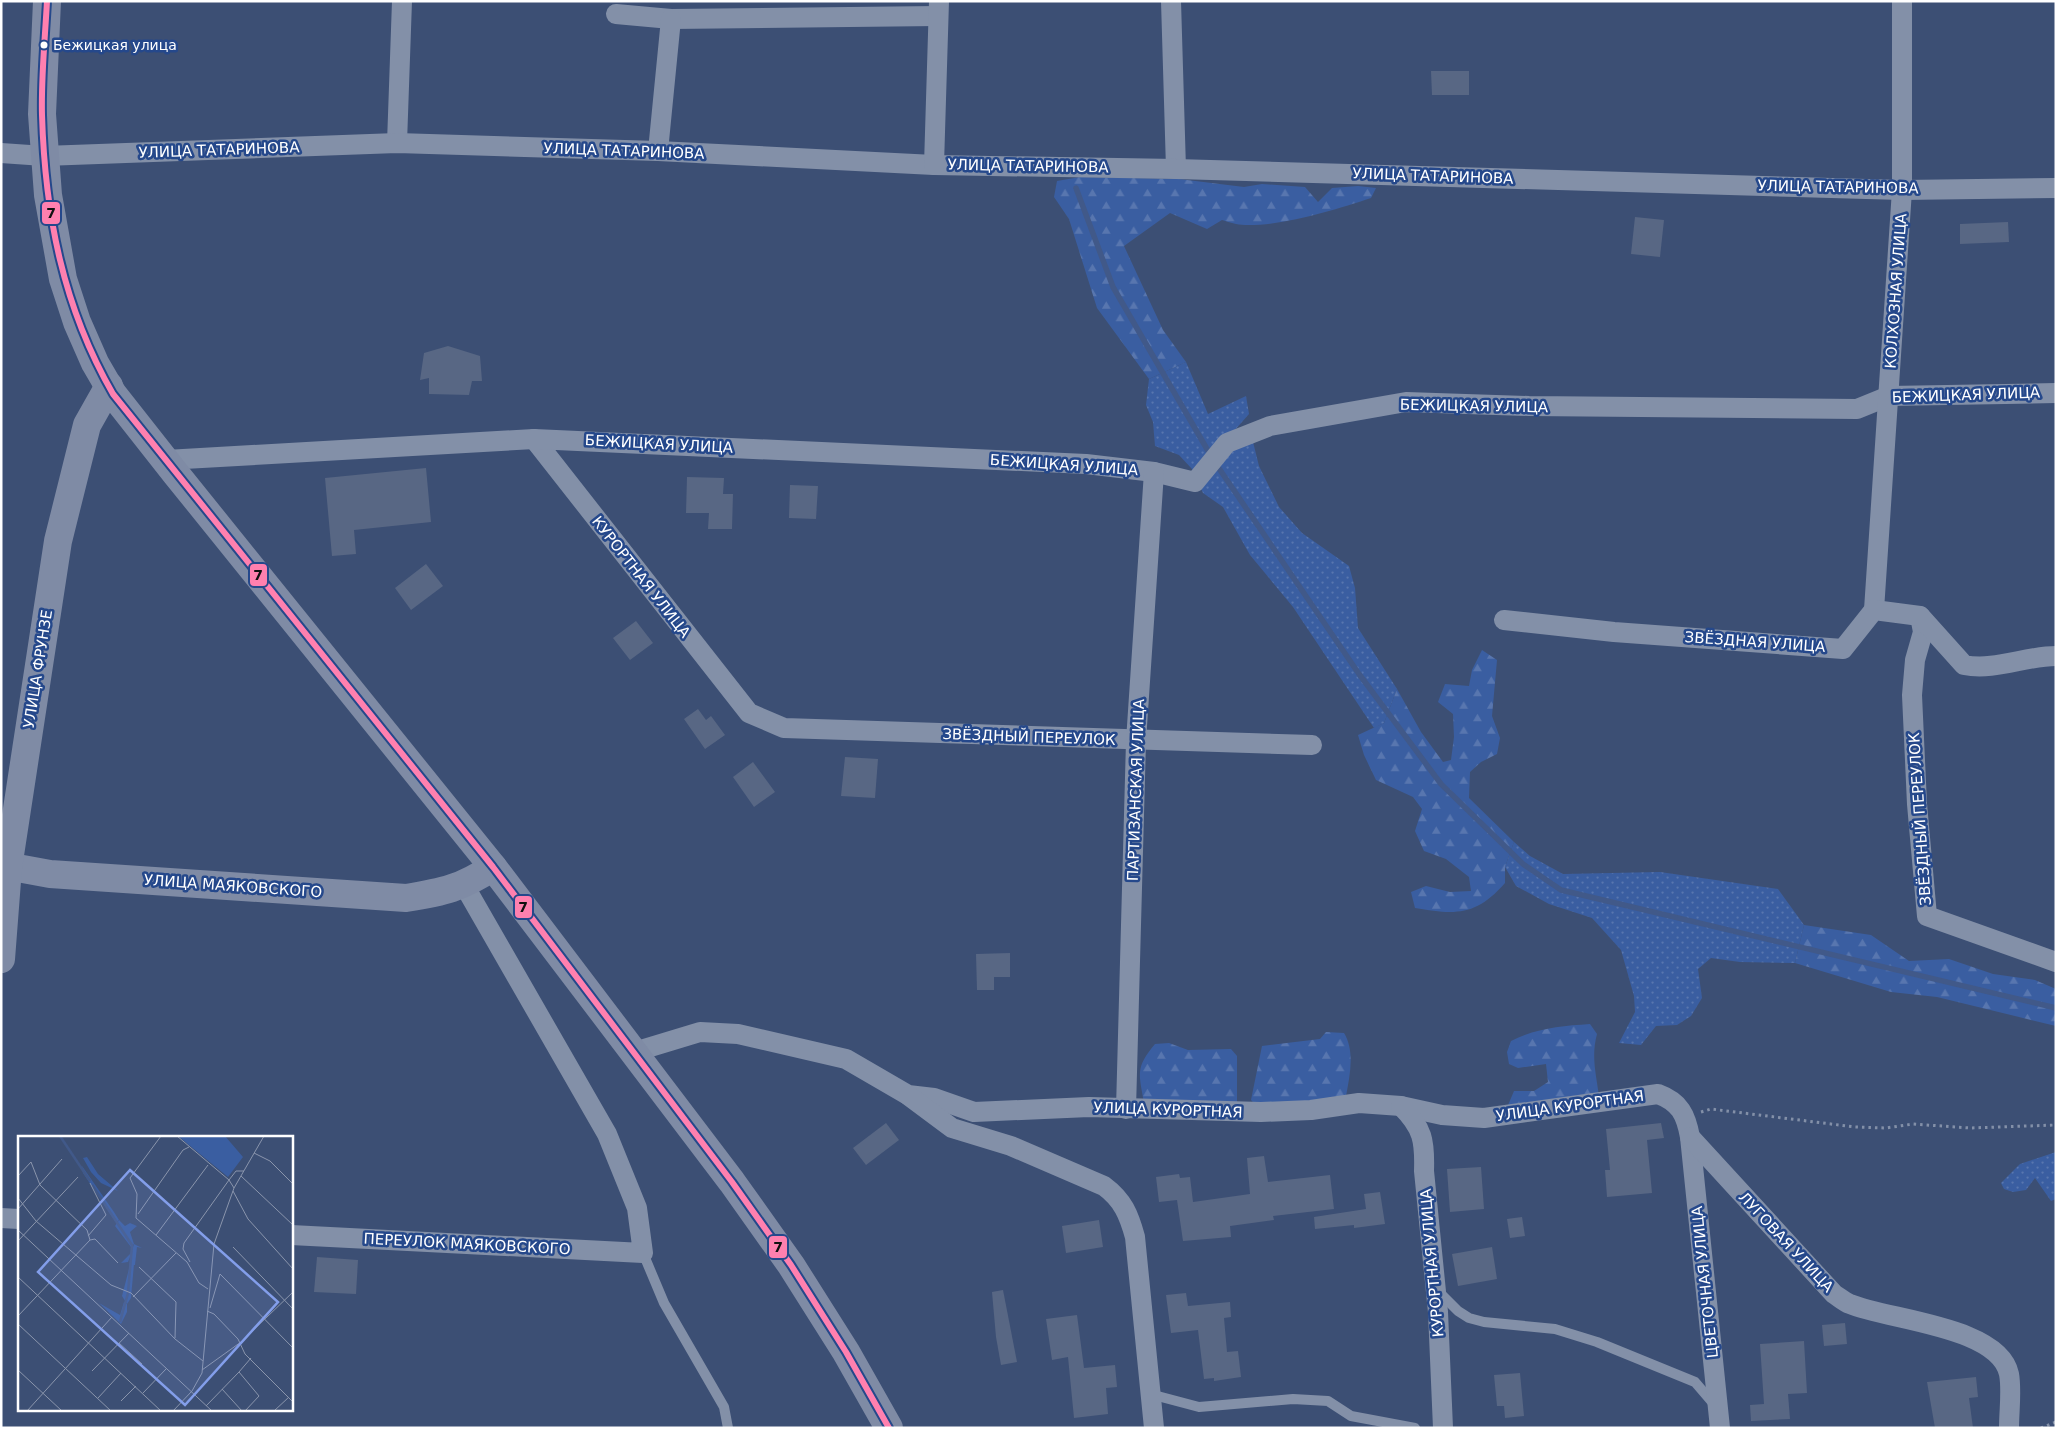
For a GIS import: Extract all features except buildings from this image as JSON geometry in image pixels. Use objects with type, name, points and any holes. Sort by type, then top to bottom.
[{"type":"main road","points":[[47,1],[42,82],[44,156],[48,195],[63,279],[77,322],[95,363],[109,386],[166,460],[493,867],[732,1182],[791,1265],[846,1352],[889,1428]]},
{"type":"main road","name":"УЛИЦА ФРУНЗЕ","points":[[1,959],[4,866],[58,541],[87,425],[109,386]]},
{"type":"main road","points":[[1,762],[7,759],[30,718]]},
{"type":"main road","name":"УЛИЦА МАЯКОВСКОГО","points":[[4,866],[50,874],[406,898],[438,893],[464,885],[493,867]]},
{"type":"street","points":[[397,143],[402,1]]},
{"type":"street","points":[[1171,1],[1176,169]]},
{"type":"street","name":"КОЛХОЗНАЯ УЛИЦА","points":[[1874,610],[1902,190],[1902,1]]},
{"type":"street","points":[[616,14],[671,18],[938,9],[934,165]]},
{"type":"street","points":[[658,151],[671,18]]},
{"type":"street","name":"УЛИЦА ТАТАРИНОВА","points":[[1,152],[44,156],[397,143],[658,151],[934,165],[1176,169],[1902,190],[2056,188]]},
{"type":"street","name":"БЕЖИЦКАЯ УЛИЦА","points":[[166,460],[534,439],[1086,464],[1154,472],[1195,482],[1227,443],[1270,426],[1406,402],[1529,406],[1857,409],[1889,396],[2056,393]]},
{"type":"street","name":"КУРОРТНАЯ УЛИЦА","points":[[534,439],[749,713]]},
{"type":"street","name":"ПАРТИЗАНСКАЯ УЛИЦА","points":[[1126,1109],[1136,741],[1154,472]]},
{"type":"street","points":[[1874,610],[1920,616],[1964,665],[1990,666],[2044,656],[2056,656]]},
{"type":"street","name":"ЗВЁЗДНАЯ УЛИЦА","points":[[1504,620],[1614,632],[1843,649],[1874,610]]},
{"type":"street","name":"ЗВЁЗДНЫЙ ПЕРЕУЛОК","points":[[1920,616],[1923,632],[1915,660],[1912,695],[1917,804],[1927,916],[2056,962]]},
{"type":"street","name":"ЗВЁЗДНЫЙ ПЕРЕУЛОК","points":[[749,713],[784,728],[1136,741],[1312,745]]},
{"type":"street","points":[[464,885],[607,1134],[637,1208],[643,1253]]},
{"type":"street","name":"УЛИЦА КУРОРТНАЯ","points":[[634,1052],[700,1032],[738,1034],[846,1059],[908,1095],[934,1098],[974,1112],[1089,1107],[1261,1112],[1311,1110],[1359,1103],[1401,1106],[1442,1115],[1484,1118],[1658,1094],[1670,1098],[1686,1117],[1690,1137]]},
{"type":"street","points":[[908,1095],[952,1128],[1011,1146],[1104,1186],[1115,1194],[1129,1214],[1135,1238],[1154,1428]]},
{"type":"street","name":"КУРОРТНАЯ УЛИЦА","points":[[1401,1106],[1415,1120],[1422,1133],[1425,1149],[1424,1171],[1435,1287],[1443,1428]]},
{"type":"street","name":"ЦВЕТОЧНАЯ УЛИЦА","points":[[1690,1137],[1720,1428]]},
{"type":"street","name":"ЛУГОВАЯ УЛИЦА","points":[[1690,1137],[1834,1294],[1849,1304],[1953,1329],[1973,1338],[1994,1353],[2004,1363],[2009,1374],[2009,1428]]},
{"type":"street","points":[[1,1218],[18,1219]]},
{"type":"street","name":"ПЕРЕУЛОК МАЯКОВСКОГО","points":[[292,1235],[643,1253]]},
{"type":"lane","points":[[643,1253],[664,1303],[724,1407],[728,1428]]},
{"type":"lane","points":[[1435,1287],[1458,1311],[1469,1318],[1484,1322],[1555,1329],[1597,1342],[1695,1382],[1714,1403],[1720,1428]]},
{"type":"lane","points":[[1150,1394],[1199,1407],[1293,1398],[1328,1401],[1351,1416],[1415,1428]]},
{"type":"path","points":[[1686,1117],[1711,1109],[1855,1127],[1886,1128],[1913,1124],[1970,1128],[2056,1125]]},
{"type":"path","points":[[2041,1428],[2056,1422]]},
{"type":"green space","points":[[1080,177],[1179,179],[1244,187],[1262,184],[1305,187],[1318,202],[1332,188],[1358,186],[1376,188],[1371,198],[1325,212],[1260,225],[1242,225],[1222,220],[1207,229],[1170,213],[1124,246],[1163,330],[1186,362],[1149,379],[1097,308],[1069,219],[1054,197],[1057,181]]},
{"type":"green space","points":[[1186,362],[1208,414],[1246,396],[1249,414],[1234,431],[1253,442],[1259,466],[1279,507],[1302,533],[1349,566],[1355,588],[1358,628],[1397,689],[1384,723],[1374,728],[1293,607],[1250,555],[1223,507],[1203,493],[1192,469],[1179,455],[1155,446],[1153,422],[1146,405],[1149,379]]},
{"type":"green space","points":[[1482,650],[1497,660],[1492,716],[1500,738],[1497,754],[1481,762],[1470,772],[1469,798],[1514,842],[1505,867],[1505,883],[1484,902],[1475,907],[1454,912],[1415,908],[1411,892],[1426,886],[1450,892],[1471,891],[1469,877],[1446,859],[1424,851],[1415,831],[1422,809],[1413,797],[1376,780],[1364,755],[1358,735],[1384,723],[1397,689],[1421,732],[1443,762],[1451,760],[1454,737],[1453,714],[1438,702],[1445,684],[1469,686],[1472,670]]},
{"type":"green space","points":[[1514,842],[1530,856],[1563,874],[1660,872],[1778,889],[1804,925],[1795,963],[1740,962],[1711,958],[1698,969],[1702,998],[1691,1016],[1677,1025],[1656,1026],[1641,1045],[1619,1043],[1635,1012],[1634,996],[1621,950],[1592,918],[1549,904],[1516,886],[1505,867]]},
{"type":"green space","points":[[1804,925],[1871,935],[1909,961],[1949,959],[1993,974],[2035,980],[2056,989],[2056,1026],[1937,997],[1891,992],[1795,963]]},
{"type":"green space","points":[[1590,1024],[1597,1034],[1594,1057],[1599,1096],[1506,1110],[1514,1091],[1534,1091],[1548,1082],[1546,1064],[1518,1068],[1509,1064],[1507,1052],[1511,1041],[1540,1030]]},
{"type":"green space","points":[[1326,1032],[1344,1033],[1350,1047],[1351,1063],[1346,1096],[1268,1118],[1251,1100],[1262,1046],[1320,1039]]},
{"type":"green space","points":[[1169,1043],[1188,1050],[1231,1049],[1237,1056],[1237,1106],[1144,1103],[1140,1077],[1141,1065],[1155,1044]]},
{"type":"green space","points":[[2056,1152],[2056,1199],[2051,1201],[2035,1178],[2026,1190],[2013,1192],[2004,1189],[2001,1183],[2020,1164]]},
{"type":"waterway","points":[[1076,188],[1113,287],[1211,456]]},
{"type":"waterway","points":[[1216,464],[1359,674],[1441,784],[1523,864],[1561,890],[2056,1008]]},
{"type":"transit line","name":"7","points":[[47,1],[42,115],[47,189],[60,259],[69,294],[81,328],[113,394],[493,867],[732,1182],[791,1265],[846,1352],[889,1428]]},
{"type":"place","name":"Бежицкая улица","points":[[44,45]]}]
